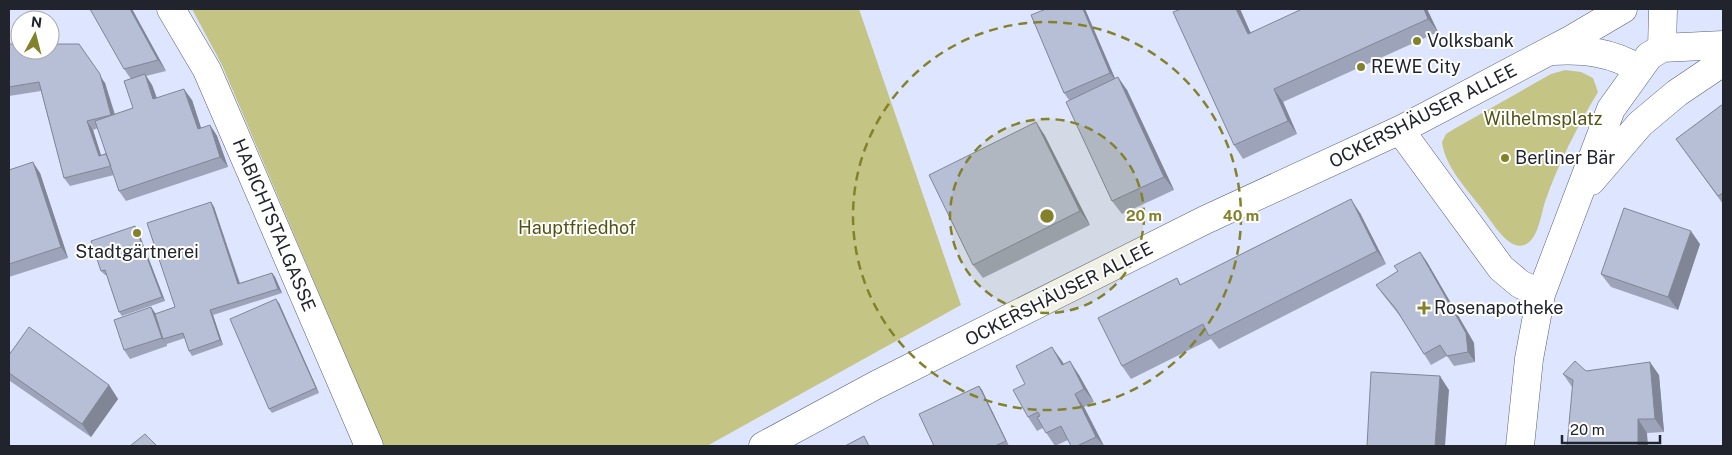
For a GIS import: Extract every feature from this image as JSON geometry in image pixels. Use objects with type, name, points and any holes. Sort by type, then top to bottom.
[{"type":"street","name":"HABICHTSTALGASSE","points":[[171,9],[207,70],[369,446]]},
{"type":"street","name":"OCKERSHÄUSER ALLEE","points":[[764,446],[876,385],[1205,220],[1400,130],[1623,9]]},
{"type":"street","points":[[1662,48],[1663,9]]},
{"type":"street","points":[[1520,446],[1529,359],[1541,294],[1611,109],[1649,56],[1662,48],[1723,45]]},
{"type":"street","points":[[1548,51],[1576,50],[1597,53],[1623,59],[1639,69]]},
{"type":"street","points":[[1576,200],[1624,139],[1677,93],[1723,62]]},
{"type":"street","points":[[1400,130],[1501,268],[1520,284],[1541,294]]},
{"type":"green space","name":"Hauptfriedhof","points":[[192,9],[859,9],[961,305],[707,446],[384,446],[222,65]]},
{"type":"green space","name":"Wilhelmsplatz","points":[[1565,70],[1581,72],[1593,78],[1598,92],[1575,132],[1562,160],[1545,202],[1536,233],[1529,242],[1518,246],[1503,236],[1460,181],[1448,162],[1442,142],[1446,134],[1454,129],[1551,74]]},
{"type":"building","points":[[90,9],[130,9],[158,60],[124,69]]},
{"type":"building","points":[[1046,9],[1083,9],[1110,73],[1064,93],[1031,15]]},
{"type":"building","points":[[1181,9],[1236,9],[1248,34],[1302,9],[1424,9],[1428,19],[1274,89],[1288,121],[1234,145],[1173,12]]},
{"type":"building","points":[[9,44],[10,60],[60,60],[60,44],[79,44],[100,74],[111,115],[87,121],[99,156],[106,154],[111,166],[64,178],[39,82],[9,87]]},
{"type":"building","points":[[145,74],[153,99],[184,89],[198,129],[210,125],[220,157],[119,191],[95,121],[133,108],[124,81]]},
{"type":"building","points":[[1118,77],[1164,177],[1112,201],[1066,102]]},
{"type":"building","points":[[1723,104],[1723,193],[1718,196],[1676,139]]},
{"type":"building","points":[[1036,122],[1080,211],[973,265],[929,175]]},
{"type":"building","points":[[33,162],[61,247],[9,264],[9,170]]},
{"type":"building","points":[[1351,199],[1377,251],[1209,336],[1203,324],[1122,366],[1098,318],[1177,278],[1180,285]]},
{"type":"building","points":[[211,202],[238,284],[272,273],[278,289],[210,310],[220,340],[189,351],[183,333],[163,339],[155,314],[175,307],[147,223]]},
{"type":"building","points":[[1624,208],[1691,231],[1668,297],[1601,274]]},
{"type":"building","points":[[135,226],[162,297],[119,312],[105,270],[101,271],[91,241]]},
{"type":"building","name":"Rosenapotheke","points":[[1420,252],[1466,333],[1468,352],[1447,356],[1440,345],[1424,354],[1396,309],[1376,285],[1398,271],[1394,266]]},
{"type":"building","points":[[276,299],[316,388],[269,409],[230,319]]},
{"type":"building","points":[[151,307],[162,338],[124,350],[114,320]]},
{"type":"building","points":[[29,327],[109,385],[82,424],[9,373],[9,355]]},
{"type":"building","points":[[1052,347],[1062,365],[1070,361],[1084,389],[1075,394],[1096,437],[1077,446],[1071,446],[1061,426],[1046,433],[1037,417],[1040,416],[1038,412],[1028,417],[1013,390],[1025,384],[1016,366]]},
{"type":"building","points":[[1575,361],[1586,371],[1650,362],[1655,419],[1638,419],[1638,446],[1567,446],[1573,380],[1563,374]]},
{"type":"building","points":[[1371,372],[1440,376],[1435,446],[1367,446]]},
{"type":"building","points":[[979,386],[1006,441],[995,446],[934,446],[919,414]]},
{"type":"building","points":[[145,434],[157,446],[130,446]]},
{"type":"building","points":[[864,436],[869,446],[845,446]]},
{"type":"place","name":"Volksbank","points":[[1417,41]]},
{"type":"place","name":"REWE City","points":[[1361,67]]},
{"type":"place","name":"Berliner Bär","points":[[1505,158]]},
{"type":"place","name":"Stadtgärtnerei","points":[[137,233]]},
{"type":"place","name":"Rosenapotheke","points":[[1424,308]]}]
